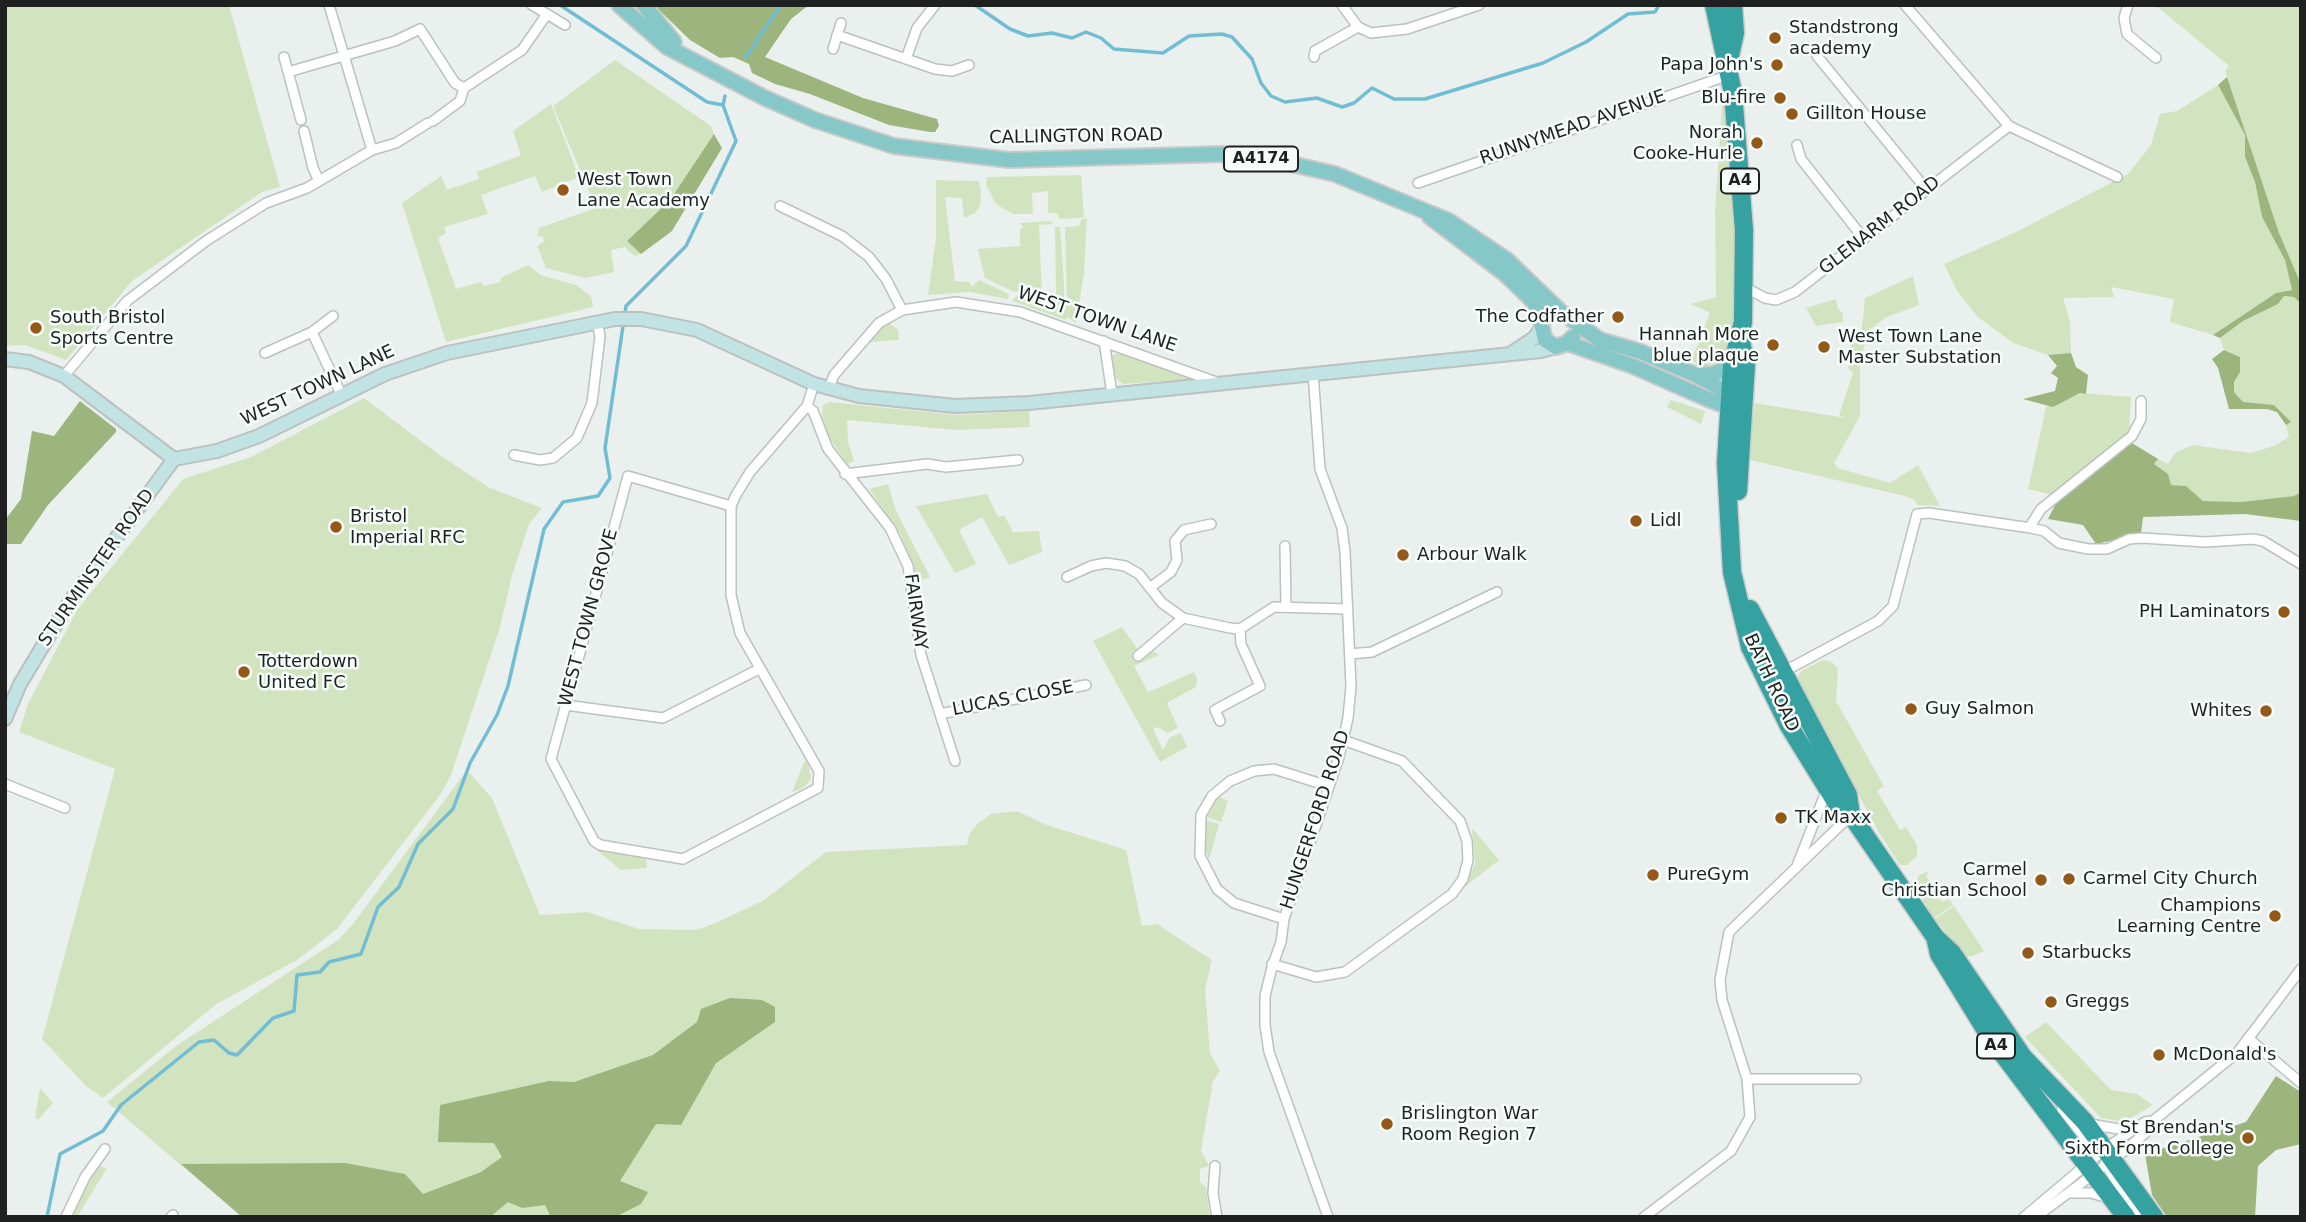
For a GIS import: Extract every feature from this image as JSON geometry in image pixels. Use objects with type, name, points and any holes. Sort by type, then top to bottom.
[{"type":"highway","name":"A4","points":[[1714,5],[1720,40],[1729,69],[1743,218],[1744,287],[1741,339],[1746,364],[1734,400]]},
{"type":"highway","name":"A4","points":[[1729,69],[1735,33],[1733,5]]},
{"type":"highway","name":"A4","points":[[1734,400],[1732,366],[1741,339]]},
{"type":"highway","name":"BATH ROAD","points":[[1734,400],[1738,519],[1744,583],[1754,620],[1848,795],[1852,816]]},
{"type":"highway","name":"BATH ROAD","points":[[1734,400],[1726,463],[1728,520],[1732,572],[1750,647],[1789,726],[1839,807],[1852,816],[1935,937],[1952,953],[2023,1057],[2085,1122],[2116,1202],[2126,1217]]},
{"type":"highway","name":"BATH ROAD","points":[[1935,937],[1939,954],[1990,1037],[2101,1160],[2127,1177],[2154,1217]]},
{"type":"main road","name":"CALLINGTON ROAD","points":[[619,5],[667,47],[803,115],[894,146],[1009,160],[1223,154],[1278,161],[1335,174],[1424,212]]},
{"type":"main road","name":"CALLINGTON ROAD","points":[[644,5],[660,28],[696,61]]},
{"type":"main road","name":"A4174","points":[[1424,212],[1449,221],[1507,260],[1561,312],[1600,340],[1641,352],[1696,375],[1734,400]]},
{"type":"main road","name":"A4174","points":[[1424,212],[1506,274],[1533,300],[1545,340],[1561,345]]},
{"type":"main road","points":[[1513,353],[1534,338],[1552,312],[1561,312]]},
{"type":"main road","name":"WEST TOWN LANE","points":[[174,459],[217,451],[259,436],[385,374],[447,353],[615,319],[634,319],[697,330],[814,384],[829,388],[891,401],[955,406],[986,407],[1513,353],[1561,345],[1734,400]]},
{"type":"main road","points":[[1561,345],[1575,330],[1574,321]]},
{"type":"main road","points":[[5,359],[29,362],[64,376],[174,459]]},
{"type":"main road","points":[[1696,375],[1718,373],[1732,366]]},
{"type":"main road","name":"STURMINSTER ROAD","points":[[5,719],[20,684],[70,601],[174,459]]},
{"type":"street","points":[[329,5],[372,150]]},
{"type":"street","points":[[532,5],[565,25]]},
{"type":"street","points":[[906,60],[917,28],[936,5]]},
{"type":"street","points":[[1342,5],[1358,27],[1371,33],[1407,29],[1479,5]]},
{"type":"street","points":[[1905,5],[2009,126],[2117,177]]},
{"type":"street","points":[[2128,5],[2124,18],[2127,34],[2156,58]]},
{"type":"street","points":[[64,376],[127,301],[144,287],[206,241],[266,203],[320,181],[372,150],[396,143],[430,122],[460,101],[464,88],[522,50],[547,14]]},
{"type":"street","points":[[833,48],[841,23]]},
{"type":"street","points":[[1314,57],[1315,51],[1358,27]]},
{"type":"street","points":[[288,72],[396,41],[419,29],[455,83],[464,88]]},
{"type":"street","points":[[837,35],[906,60],[944,70],[969,65]]},
{"type":"street","points":[[1817,56],[1926,190]]},
{"type":"street","points":[[284,57],[301,120]]},
{"type":"street","name":"RUNNYMEAD AVENUE","points":[[1418,183],[1729,69]]},
{"type":"street","name":"GLENARM ROAD","points":[[1744,287],[1765,298],[1776,300],[1795,292],[2009,126]]},
{"type":"street","points":[[304,131],[313,168],[320,181]]},
{"type":"street","points":[[1797,145],[1801,159],[1864,239]]},
{"type":"street","points":[[780,206],[842,236],[869,257],[886,279],[902,310]]},
{"type":"street","name":"WEST TOWN LANE","points":[[829,388],[834,375],[879,323],[902,310],[956,302],[1020,312],[1219,383]]},
{"type":"street","points":[[265,353],[312,332],[333,316]]},
{"type":"street","points":[[514,455],[540,460],[553,458],[577,438],[592,402],[600,336],[597,322]]},
{"type":"street","points":[[312,332],[341,394]]},
{"type":"street","points":[[1104,341],[1112,394]]},
{"type":"street","name":"HUNGERFORD ROAD","points":[[1313,373],[1320,469],[1342,528],[1349,609],[1351,686],[1343,740],[1284,919],[1281,942],[1272,964],[1265,996],[1265,1025],[1269,1052],[1328,1217]]},
{"type":"street","points":[[565,705],[663,718],[759,669],[740,633],[731,595],[732,506],[750,472],[807,406],[814,384]]},
{"type":"street","points":[[2028,528],[2041,509],[2132,436],[2141,419],[2141,401]]},
{"type":"street","name":"FAIRWAY","points":[[807,406],[813,411],[828,449],[890,528],[908,566],[921,656],[955,761]]},
{"type":"street","points":[[845,474],[928,464],[946,467],[1018,460]]},
{"type":"street","name":"WEST TOWN GROVE","points":[[732,506],[628,476],[551,759],[594,841],[600,845],[683,859],[818,788],[819,771],[759,669]]},
{"type":"street","points":[[1781,673],[1878,621],[1894,606],[1917,514],[1929,513],[2044,531],[2059,543],[2088,549],[2107,549],[2129,539],[2142,538],[2205,542],[2253,539],[2263,541],[2301,564]]},
{"type":"street","points":[[1151,587],[1171,572],[1177,560],[1175,541],[1184,530],[1211,524]]},
{"type":"street","points":[[1285,546],[1286,607]]},
{"type":"street","points":[[1067,577],[1091,565],[1106,563],[1125,566],[1139,574],[1162,603],[1183,618],[1240,629],[1264,611],[1286,607],[1349,609]]},
{"type":"street","points":[[1350,654],[1372,652],[1497,592]]},
{"type":"street","points":[[1138,656],[1183,618]]},
{"type":"street","points":[[1220,721],[1215,710],[1260,686],[1241,644],[1240,629]]},
{"type":"street","name":"LUCAS CLOSE","points":[[940,714],[1086,684]]},
{"type":"street","points":[[1272,964],[1317,977],[1345,972],[1452,894],[1463,879],[1468,860],[1467,841],[1460,821],[1402,761],[1343,740]]},
{"type":"street","points":[[1284,919],[1234,903],[1217,890],[1200,856],[1201,815],[1212,796],[1230,781],[1254,771],[1274,769],[1328,786]]},
{"type":"street","points":[[5,784],[65,808]]},
{"type":"street","points":[[1796,867],[1827,789]]},
{"type":"street","points":[[1644,1217],[1731,1151],[1750,1117],[1747,1079],[1722,1000],[1720,980],[1725,942],[1735,923],[1852,816]]},
{"type":"street","points":[[2036,1217],[2065,1195],[2130,1131],[2145,1122],[2153,1121],[2225,1062],[2248,1038],[2301,969]]},
{"type":"street","points":[[2248,1038],[2301,1083]]},
{"type":"street","name":"BATH ROAD","points":[[2023,1057],[2101,1160],[2139,1217]]},
{"type":"street","points":[[1747,1079],[1856,1079]]},
{"type":"street","points":[[2024,1217],[2101,1160],[2131,1145],[2151,1128],[2153,1121]]},
{"type":"street","points":[[2085,1122],[2101,1128],[2130,1131]]},
{"type":"street","points":[[2127,1177],[2126,1163],[2131,1145]]},
{"type":"street","points":[[66,1217],[85,1177],[105,1149]]},
{"type":"street","points":[[1215,1166],[1217,1217]]},
{"type":"street","points":[[2065,1195],[2091,1193],[2116,1202]]},
{"type":"green space","name":"South Bristol Sports Centre","points":[[5,5],[229,5],[280,187],[262,192],[132,281],[66,360],[25,345],[5,346]]},
{"type":"green space","points":[[654,5],[809,5],[791,19],[765,57],[863,98],[937,119],[939,126],[935,132],[930,132],[889,125],[810,94],[775,84],[752,73],[749,64],[733,57],[720,58],[690,40]]},
{"type":"green space","points":[[2155,5],[2301,5],[2301,284],[2279,233],[2225,71],[2229,66]]},
{"type":"green space","points":[[615,60],[711,126],[714,134],[670,200],[627,241],[641,254],[634,256],[625,247],[611,250],[614,272],[585,278],[546,268],[537,246],[545,241],[542,236],[537,237],[539,228],[596,208],[553,106]]},
{"type":"green space","points":[[2227,77],[2279,233],[2301,284],[2301,320],[2299,302],[2294,297],[2284,296],[2278,304],[2243,321],[2220,338],[2213,335],[2276,293],[2292,290],[2285,260],[2262,217],[2255,182],[2245,157],[2245,135],[2218,85]]},
{"type":"green space","points":[[2218,85],[2245,135],[2245,157],[2255,182],[2262,217],[2285,260],[2292,290],[2276,293],[2213,335],[2170,322],[2174,299],[2111,287],[2114,297],[2063,298],[2070,321],[2071,353],[2048,355],[2013,343],[1978,317],[1957,291],[1944,264],[2016,232],[2128,174],[2151,145],[2160,114],[2177,111]]},
{"type":"green space","points":[[1726,96],[1738,218],[1734,319],[1728,351],[1726,350],[1718,362],[1706,367],[1691,361],[1688,355],[1693,356],[1710,313],[1691,304],[1716,297],[1715,213],[1722,106]]},
{"type":"green space","points":[[551,104],[579,177],[542,192],[535,176],[481,195],[488,214],[444,227],[446,233],[438,238],[456,289],[481,282],[484,286],[500,282],[502,277],[528,265],[541,275],[576,285],[591,296],[593,307],[446,342],[402,203],[441,176],[447,190],[479,179],[477,172],[521,155],[513,131]]},
{"type":"green space","points":[[714,134],[722,148],[672,231],[641,254],[627,241],[670,200]]},
{"type":"green space","points":[[1081,175],[1084,217],[1080,218],[1060,219],[1057,213],[1048,213],[1048,191],[1032,193],[1033,214],[1013,214],[996,204],[986,185],[987,177]]},
{"type":"green space","points":[[936,180],[979,181],[980,206],[975,213],[964,218],[962,198],[945,197],[955,281],[969,282],[972,287],[979,280],[1009,294],[1008,299],[970,292],[928,295],[936,238]]},
{"type":"green space","points":[[1087,218],[1084,273],[1076,323],[1068,317],[1066,320],[1012,301],[1017,295],[1067,301],[1065,227],[1079,226],[1081,219]]},
{"type":"green space","points":[[1052,221],[1053,224],[1039,225],[1042,296],[1012,291],[985,278],[978,249],[1020,246],[1020,229],[1024,227],[1019,223]]},
{"type":"green space","points":[[1055,227],[1060,227],[1064,284],[1064,297],[1058,298],[1062,296],[1056,295]]},
{"type":"green space","points":[[1913,276],[1919,305],[1887,317],[1869,330],[1860,361],[1860,416],[1834,463],[1838,468],[1890,483],[1918,465],[1940,506],[1917,505],[1915,500],[1905,496],[1750,460],[1747,456],[1755,403],[1846,418],[1839,415],[1853,373],[1848,368],[1851,343],[1861,336],[1865,298]]},
{"type":"green space","points":[[2284,296],[2294,297],[2299,302],[2301,320],[2301,492],[2294,496],[2241,502],[2203,501],[2186,486],[2171,485],[2154,464],[2158,459],[2168,464],[2175,453],[2193,445],[2250,453],[2274,446],[2289,437],[2286,425],[2290,422],[2274,405],[2243,403],[2234,392],[2234,382],[2240,372],[2240,357],[2224,350],[2220,338],[2243,321],[2278,304]]},
{"type":"green space","points":[[1836,299],[1838,309],[1843,313],[1843,322],[1816,326],[1806,308]]},
{"type":"green space","points":[[887,321],[898,330],[899,340],[867,342]]},
{"type":"green space","points":[[2224,350],[2240,357],[2240,372],[2234,382],[2234,392],[2243,402],[2274,405],[2291,422],[2286,425],[2277,412],[2267,409],[2229,409],[2218,368],[2212,359]]},
{"type":"green space","points":[[2071,353],[2076,367],[2088,375],[2086,394],[2080,393],[2053,407],[2023,399],[2055,391],[2058,378],[2051,373],[2057,366],[2048,355]]},
{"type":"green space","points":[[1114,354],[1122,354],[1191,379],[1123,384],[1114,377],[1111,358]]},
{"type":"green space","points":[[2081,393],[2131,397],[2129,433],[2052,495],[2028,489],[2046,407]]},
{"type":"green space","points":[[364,398],[441,456],[488,487],[542,508],[529,524],[512,575],[500,627],[451,775],[440,795],[337,929],[297,960],[215,1005],[103,1098],[86,1086],[42,1039],[115,769],[19,732],[28,704],[77,610],[183,479],[251,457]]},
{"type":"green space","points":[[1671,400],[1705,411],[1701,424],[1667,407]]},
{"type":"green space","points":[[80,401],[116,429],[116,432],[48,505],[21,544],[5,544],[5,520],[21,499],[32,431],[54,436]]},
{"type":"green space","points":[[829,402],[956,415],[1029,411],[1030,427],[957,430],[847,420],[848,441],[854,461],[847,464],[828,436],[822,416],[823,405]]},
{"type":"green space","points":[[2132,443],[2158,459],[2154,464],[2168,474],[2171,485],[2186,486],[2203,501],[2241,502],[2294,496],[2301,492],[2301,521],[2245,514],[2143,517],[2141,534],[2096,544],[2083,525],[2048,519],[2057,501]]},
{"type":"green space","points":[[888,484],[896,511],[930,577],[918,582],[901,535],[869,489]]},
{"type":"green space","points":[[987,494],[998,517],[1004,515],[1013,532],[1039,531],[1042,552],[1009,565],[982,517],[959,530],[976,564],[955,573],[916,506]]},
{"type":"green space","points":[[1122,627],[1138,650],[1133,654],[1138,660],[1153,651],[1159,655],[1134,666],[1148,692],[1194,672],[1197,679],[1196,687],[1167,703],[1178,728],[1167,733],[1158,727],[1153,729],[1163,750],[1170,737],[1181,733],[1187,747],[1160,762],[1093,641]]},
{"type":"green space","points":[[1823,660],[1832,662],[1838,669],[1836,701],[1884,786],[1877,791],[1900,830],[1906,827],[1917,845],[1917,856],[1907,865],[1900,865],[1878,831],[1797,679],[1801,671]]},
{"type":"green space","points":[[805,760],[811,779],[803,788],[792,792]]},
{"type":"green space","points":[[467,770],[492,798],[540,915],[587,912],[639,929],[696,930],[716,923],[764,900],[826,852],[967,845],[969,835],[978,823],[991,814],[1017,811],[1044,824],[1126,850],[1142,926],[1157,924],[1212,960],[1205,989],[1210,1053],[1220,1071],[1213,1081],[1201,1151],[1209,1166],[1200,1169],[1200,1182],[1206,1187],[1210,1217],[242,1217],[107,1102],[176,1046],[338,940],[353,924]]},
{"type":"green space","points":[[1218,797],[1228,801],[1221,822],[1207,817]]},
{"type":"green space","points":[[1204,820],[1219,824],[1209,860],[1203,840]]},
{"type":"green space","points":[[1472,828],[1499,860],[1462,889],[1475,864]]},
{"type":"green space","points":[[595,849],[646,858],[647,868],[621,870]]},
{"type":"green space","points":[[1930,871],[1926,876],[1942,902],[1949,899],[1953,905],[1934,918],[1914,886],[1919,875]]},
{"type":"green space","points":[[1954,906],[1984,951],[1970,957],[1964,954],[1935,919]]},
{"type":"green space","points":[[730,998],[762,1000],[775,1007],[775,1022],[716,1063],[681,1125],[656,1124],[620,1181],[648,1192],[641,1204],[615,1217],[551,1217],[545,1205],[522,1208],[508,1202],[490,1217],[242,1217],[181,1164],[345,1163],[405,1174],[423,1194],[481,1172],[502,1157],[494,1143],[438,1142],[440,1105],[549,1081],[574,1082],[653,1055],[697,1022],[701,1009]]},
{"type":"green space","points":[[2046,1022],[2111,1090],[2137,1094],[2153,1105],[2124,1122],[2101,1118],[2025,1037]]},
{"type":"green space","name":"St Brendan's Sixth Form College","points":[[2276,1076],[2301,1092],[2301,1144],[2276,1150],[2258,1166],[2255,1217],[2167,1217],[2152,1195],[2145,1154],[2246,1122]]},
{"type":"green space","points":[[40,1088],[53,1103],[38,1120],[35,1118]]},
{"type":"green space","points":[[99,1166],[107,1168],[77,1217],[69,1217],[94,1169]]},
{"type":"waterway","points":[[560,5],[707,102],[723,105]]},
{"type":"waterway","points":[[745,58],[781,5]]},
{"type":"waterway","points":[[975,5],[1010,29],[1028,36],[1052,33],[1072,38],[1086,32],[1101,38],[1114,49],[1163,53],[1189,36],[1222,34],[1232,37],[1252,59],[1261,83],[1271,96],[1285,102],[1317,98],[1342,107],[1354,103],[1372,88],[1394,99],[1425,99],[1543,63],[1586,42],[1628,14],[1655,12],[1659,5]]},
{"type":"waterway","points":[[47,1217],[60,1154],[103,1131],[121,1105],[199,1042],[214,1040],[229,1053],[237,1055],[273,1018],[294,1011],[297,975],[320,972],[329,962],[361,954],[378,907],[399,887],[418,844],[453,809],[470,763],[497,715],[508,686],[544,529],[563,502],[598,496],[610,478],[605,448],[626,306],[686,246],[736,141],[723,105],[725,96]]},
{"type":"place","name":"Standstrong academy","points":[[1775,38]]},
{"type":"place","name":"Papa John's","points":[[1777,65]]},
{"type":"place","name":"Blu-fire","points":[[1780,98]]},
{"type":"place","name":"Gillton House","points":[[1792,114]]},
{"type":"place","name":"Norah Cooke-Hurle","points":[[1757,143]]},
{"type":"place","name":"West Town Lane Academy","points":[[563,190]]},
{"type":"place","name":"The Codfather","points":[[1618,317]]},
{"type":"place","name":"South Bristol Sports Centre","points":[[36,328]]},
{"type":"place","name":"Hannah More blue plaque","points":[[1773,345]]},
{"type":"place","name":"West Town Lane Master Substation","points":[[1824,347]]},
{"type":"place","name":"Lidl","points":[[1636,521]]},
{"type":"place","name":"Bristol Imperial RFC","points":[[336,527]]},
{"type":"place","name":"Arbour Walk","points":[[1403,555]]},
{"type":"place","name":"PH Laminators","points":[[2284,612]]},
{"type":"place","name":"Totterdown United FC","points":[[244,672]]},
{"type":"place","name":"Guy Salmon","points":[[1911,709]]},
{"type":"place","name":"Whites","points":[[2266,711]]},
{"type":"place","name":"TK Maxx","points":[[1781,818]]},
{"type":"place","name":"PureGym","points":[[1653,875]]},
{"type":"place","name":"Carmel City Church","points":[[2069,879]]},
{"type":"place","name":"Carmel Christian School","points":[[2041,880]]},
{"type":"place","name":"Champions Learning Centre","points":[[2275,916]]},
{"type":"place","name":"Starbucks","points":[[2028,953]]},
{"type":"place","name":"Greggs","points":[[2051,1002]]},
{"type":"place","name":"McDonald's","points":[[2159,1055]]},
{"type":"place","name":"Brislington War Room Region 7","points":[[1387,1124]]},
{"type":"place","name":"St Brendan's Sixth Form College","points":[[2248,1138]]}]
